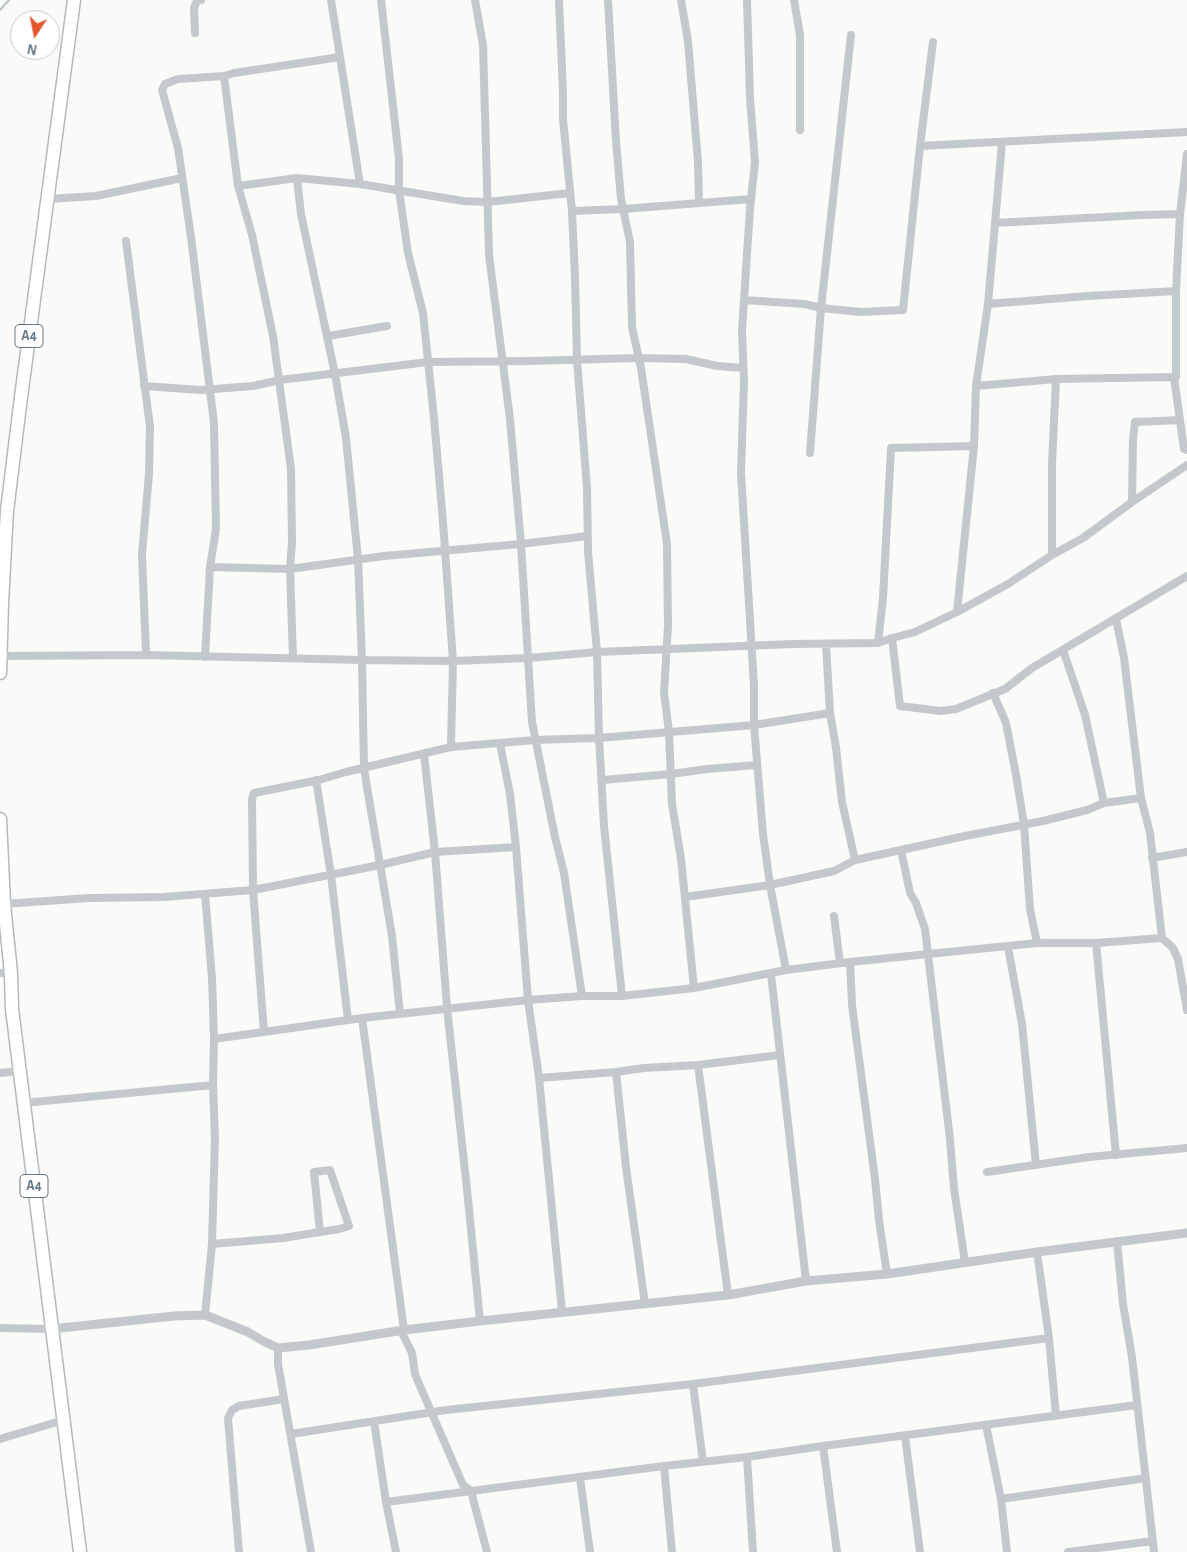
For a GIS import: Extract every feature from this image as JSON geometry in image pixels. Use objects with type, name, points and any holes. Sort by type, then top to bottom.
[{"type":"highway","name":"A4","points":[[0,673],[8,510],[21,397],[74,0]]},
{"type":"highway","name":"A4","points":[[0,819],[5,973],[12,1009],[80,1552]]},
{"type":"street","points":[[195,33],[194,8],[197,1],[201,0]]},
{"type":"street","points":[[331,0],[360,184]]},
{"type":"street","points":[[381,0],[399,159],[399,190],[408,254],[423,314],[428,362],[453,661],[451,747]]},
{"type":"street","points":[[475,0],[483,45],[489,255],[503,361],[521,544],[532,722],[564,873],[582,996]]},
{"type":"street","points":[[559,0],[563,93],[562,119],[572,211],[576,360],[587,488],[592,605],[598,652],[599,738],[603,780],[604,826],[622,996]]},
{"type":"street","points":[[608,0],[616,141],[623,209],[630,242],[632,326],[639,358],[667,544],[668,626],[664,693],[669,732],[672,804],[681,859],[694,988]]},
{"type":"street","points":[[681,0],[689,50],[698,162],[699,202]]},
{"type":"street","points":[[747,0],[750,98],[755,162],[744,300],[741,473],[752,646],[754,725],[763,834],[770,885],[786,970]]},
{"type":"street","points":[[794,0],[800,35],[800,130]]},
{"type":"street","points":[[810,453],[821,308],[851,35]]},
{"type":"street","points":[[744,300],[805,304],[821,308],[861,312],[903,310],[933,42]]},
{"type":"street","points":[[205,657],[210,567],[216,529],[214,423],[193,246],[178,148],[162,90],[165,84],[178,79],[224,76],[340,57]]},
{"type":"street","points":[[224,76],[238,186],[252,235],[273,336],[291,469],[292,542],[290,569],[294,658]]},
{"type":"street","points":[[920,146],[1187,132]]},
{"type":"street","points":[[957,612],[974,446],[976,386],[988,304],[1002,142]]},
{"type":"street","points":[[1187,154],[1180,214],[1176,291],[1176,377],[1174,377],[1184,449],[1187,450]]},
{"type":"street","points":[[48,199],[96,196],[182,178]]},
{"type":"street","points":[[238,186],[297,178],[360,184],[463,201],[488,202],[570,193]]},
{"type":"street","points":[[297,178],[303,223],[328,336],[346,438],[358,560],[364,768],[392,936],[400,1014]]},
{"type":"street","points":[[572,211],[751,199]]},
{"type":"street","points":[[995,223],[1180,214]]},
{"type":"street","points":[[126,241],[150,427],[149,474],[142,554],[146,655]]},
{"type":"street","points":[[988,304],[1176,291]]},
{"type":"street","points":[[328,336],[387,326]]},
{"type":"street","points":[[144,386],[201,390],[253,386],[280,380],[428,362],[639,358],[686,359],[717,366],[743,368]]},
{"type":"street","points":[[976,386],[1056,379],[1174,377]]},
{"type":"street","points":[[1052,555],[1052,464],[1056,379]]},
{"type":"street","points":[[1132,502],[1135,422],[1180,420]]},
{"type":"street","points":[[878,643],[891,448],[974,446]]},
{"type":"street","points":[[1,656],[146,655],[453,661],[529,658],[598,652],[878,643],[915,632],[1008,584],[1052,555],[1083,538],[1187,465]]},
{"type":"street","points":[[210,567],[290,569],[445,550],[588,536]]},
{"type":"street","points":[[892,638],[900,706],[941,711],[956,709],[1005,689],[1032,668],[1187,576]]},
{"type":"street","points":[[1116,619],[1124,658],[1141,798],[1150,833],[1162,938],[1173,948],[1178,959],[1187,1010]]},
{"type":"street","points":[[826,644],[830,713],[842,802],[855,860]]},
{"type":"street","points":[[1063,650],[1085,715],[1104,803]]},
{"type":"street","points":[[993,693],[1006,723],[1024,824],[1030,909],[1037,943]]},
{"type":"street","points":[[264,1032],[253,890],[252,799],[254,793],[451,747],[535,740],[599,738],[754,725],[830,713]]},
{"type":"street","points":[[500,744],[510,794],[516,847],[528,1000],[539,1078],[562,1311]]},
{"type":"street","points":[[424,754],[435,852],[447,1008],[480,1321]]},
{"type":"street","points":[[603,780],[757,765]]},
{"type":"street","points":[[316,780],[331,874],[348,1020]]},
{"type":"street","points":[[684,897],[770,885],[834,870],[855,860],[1087,810],[1104,803],[1141,798]]},
{"type":"street","points":[[4,904],[89,898],[164,897],[253,890],[435,852],[516,847]]},
{"type":"street","points":[[901,850],[910,893],[916,903],[925,928],[950,1139],[954,1189],[965,1262]]},
{"type":"street","points":[[1152,858],[1187,852]]},
{"type":"street","points":[[205,894],[212,978],[215,1138],[212,1244],[205,1316]]},
{"type":"street","points":[[834,916],[840,963]]},
{"type":"street","points":[[214,1040],[362,1018],[447,1008],[582,996],[622,996],[694,988],[786,970],[840,963],[1037,943],[1096,943],[1162,938]]},
{"type":"street","points":[[1096,943],[1116,1155]]},
{"type":"street","points":[[1008,947],[1022,1024],[1036,1165]]},
{"type":"street","points":[[1178,959],[1187,958]]},
{"type":"street","points":[[850,962],[852,1005],[875,1179],[878,1220],[887,1274]]},
{"type":"street","points":[[771,974],[806,1281]]},
{"type":"street","points":[[362,1018],[402,1331],[412,1353],[415,1374],[463,1484],[471,1492],[487,1552]]},
{"type":"street","points":[[539,1078],[780,1055]]},
{"type":"street","points":[[698,1064],[728,1295]]},
{"type":"street","points":[[0,1073],[20,1071]]},
{"type":"street","points":[[616,1072],[626,1166],[645,1304]]},
{"type":"street","points":[[23,1103],[213,1085]]},
{"type":"street","points":[[987,1172],[1116,1155],[1187,1148]]},
{"type":"street","points":[[212,1244],[283,1238],[320,1232],[349,1226],[330,1170],[314,1172],[320,1232]]},
{"type":"street","points":[[0,1328],[51,1329],[174,1316],[205,1316],[248,1332],[278,1348],[562,1311],[728,1295],[806,1281],[887,1274],[1117,1241],[1187,1234]]},
{"type":"street","points":[[1117,1241],[1154,1552]]},
{"type":"street","points":[[1037,1252],[1049,1338],[1056,1416]]},
{"type":"street","points":[[291,1434],[432,1412],[693,1384],[1049,1338]]},
{"type":"street","points":[[278,1348],[278,1364],[311,1552]]},
{"type":"street","points":[[693,1384],[703,1462]]},
{"type":"street","points":[[239,1552],[228,1418],[232,1410],[239,1406],[284,1399]]},
{"type":"street","points":[[386,1502],[664,1466],[746,1458],[824,1446],[1138,1406]]},
{"type":"street","points":[[0,1439],[64,1420]]},
{"type":"street","points":[[374,1421],[386,1502],[396,1552]]},
{"type":"street","points":[[986,1426],[1001,1499],[1007,1552]]},
{"type":"street","points":[[905,1436],[920,1552]]},
{"type":"street","points":[[824,1446],[837,1552]]},
{"type":"street","points":[[746,1458],[753,1552]]},
{"type":"street","points":[[664,1466],[672,1552]]},
{"type":"street","points":[[580,1478],[590,1552]]},
{"type":"street","points":[[1001,1499],[1146,1478]]},
{"type":"street","points":[[1068,1552],[1153,1541]]},
{"type":"waterway","points":[[0,10],[9,0]]}]
